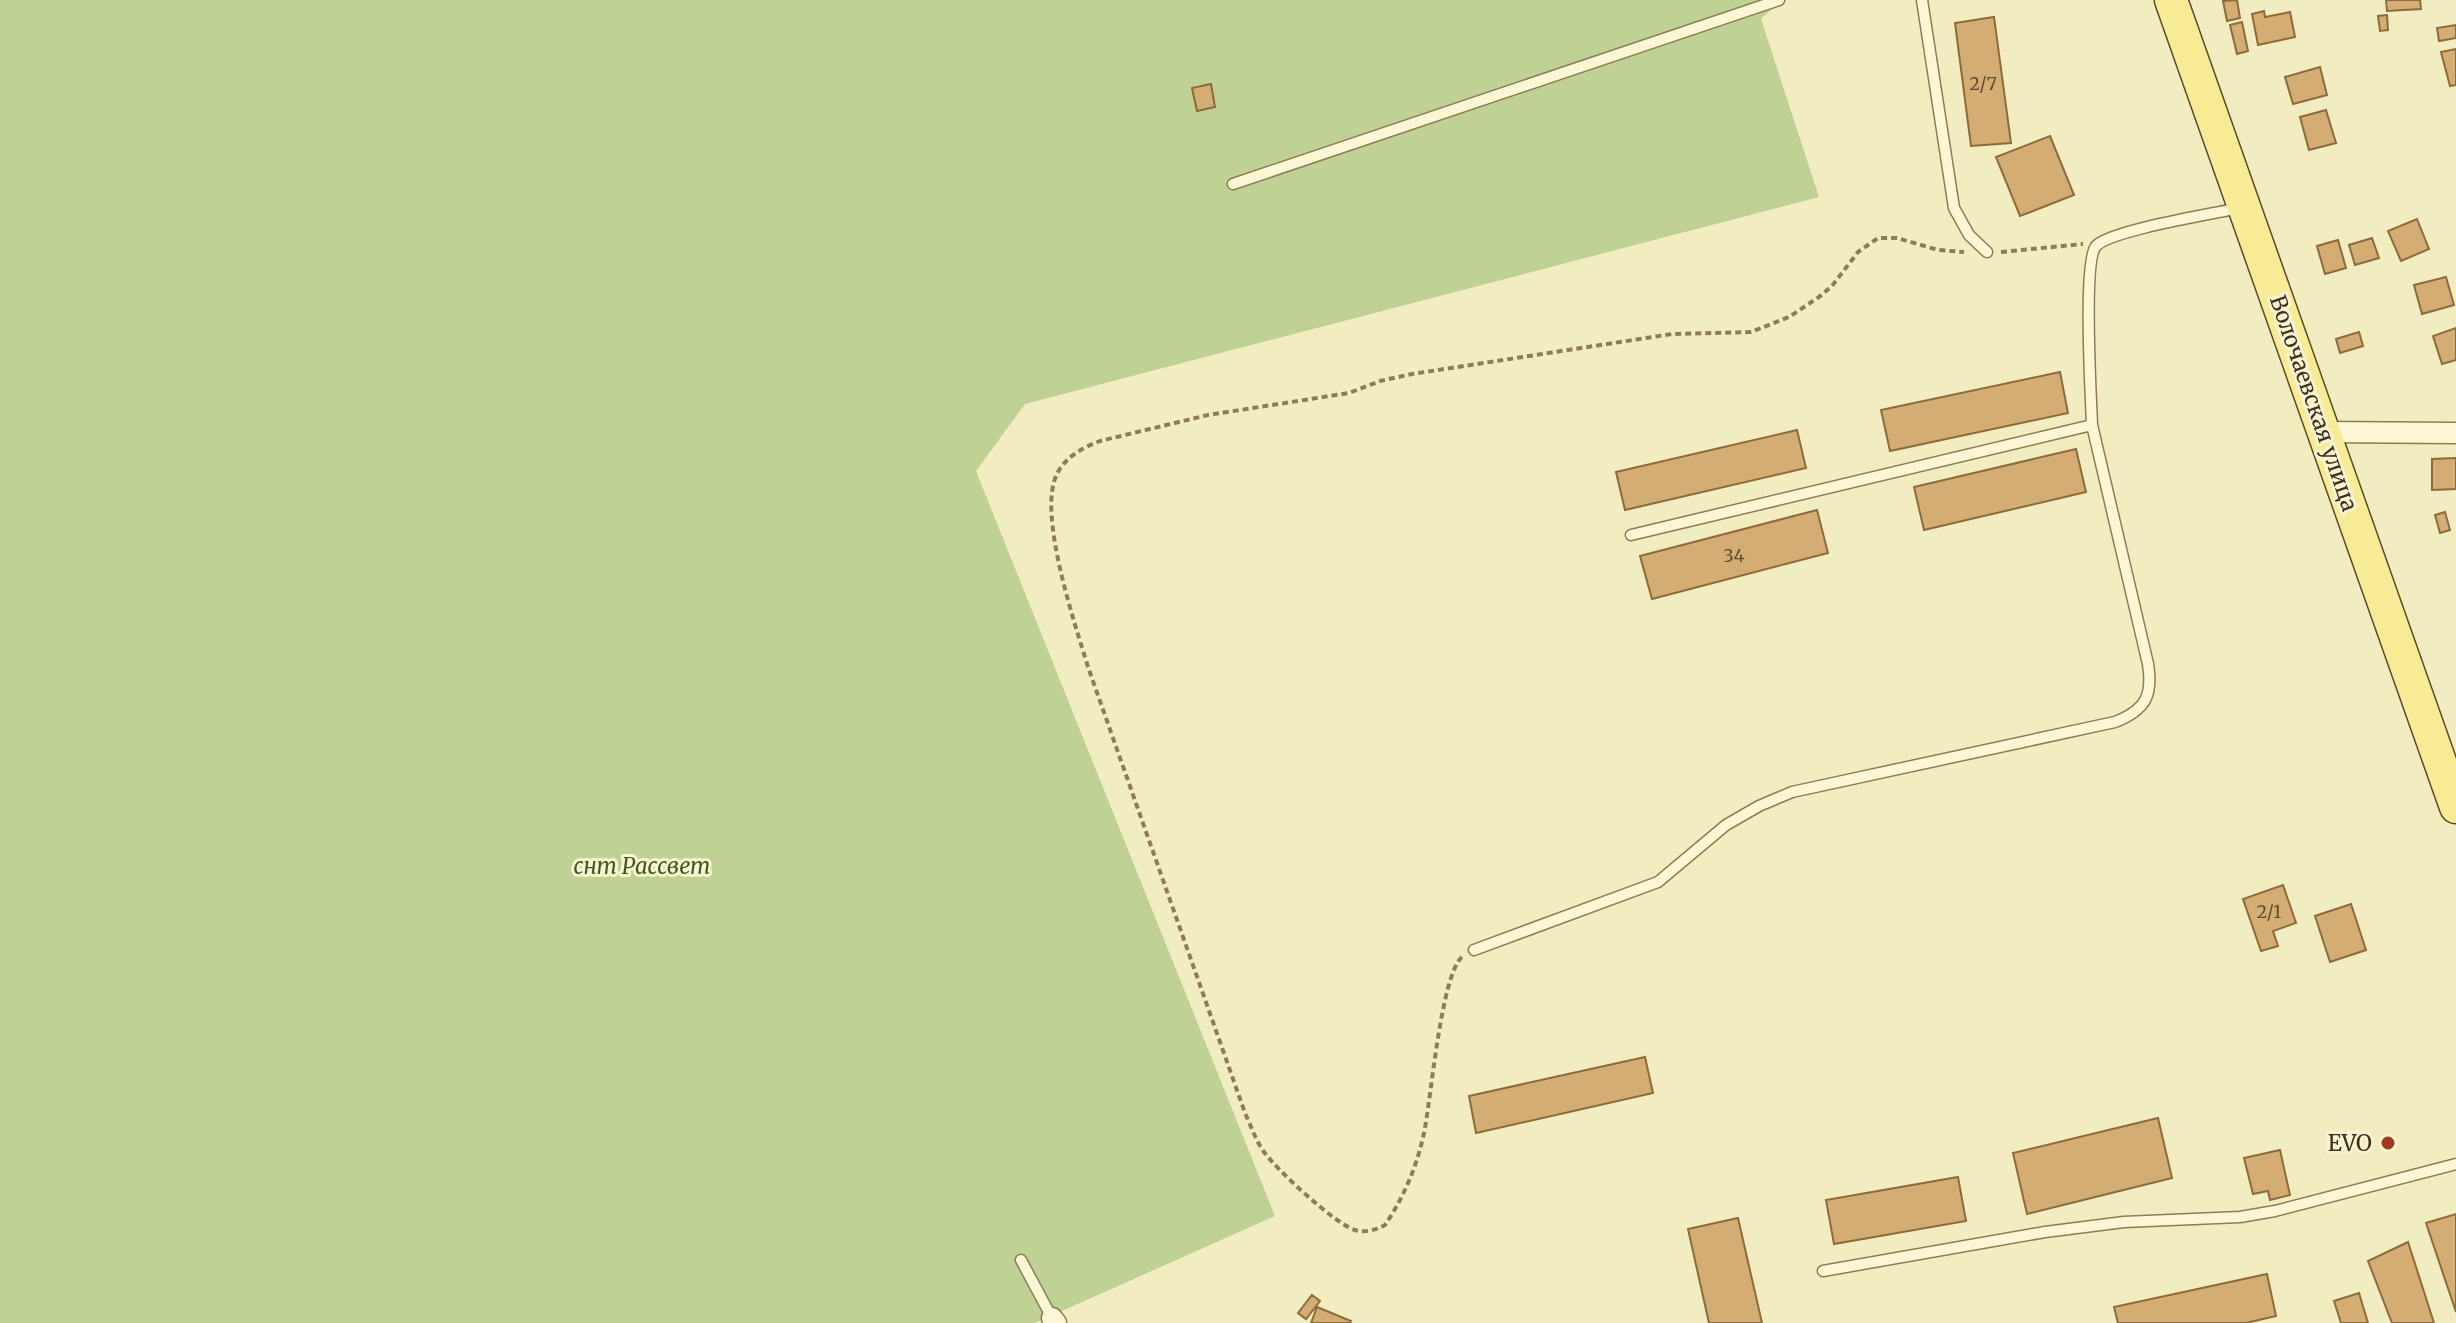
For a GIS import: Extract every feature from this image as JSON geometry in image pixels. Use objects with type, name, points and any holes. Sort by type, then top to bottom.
[{"type":"main road","name":"Волочаевская улица","points":[[2171,0],[2456,807]]},
{"type":"street","points":[[2324,432],[2456,433]]},
{"type":"lane","points":[[1233,184],[1779,0]]},
{"type":"lane","points":[[1922,0],[1954,208],[1969,235],[1987,252]]},
{"type":"lane","points":[[1474,950],[1658,882],[1726,825],[1792,792],[2115,722],[2139,709],[2150,690],[2148,664],[2092,425],[2092,255],[2095,247],[2103,241],[2131,231],[2245,207]]},
{"type":"lane","points":[[1631,535],[2092,425]]},
{"type":"lane","points":[[1823,1271],[2045,1232],[2124,1222],[2240,1217],[2275,1211],[2456,1164]]},
{"type":"lane","points":[[1021,1260],[1054,1320]]},
{"type":"path","points":[[1474,950],[1457,961],[1453,970],[1446,995],[1424,1133],[1402,1198],[1385,1225],[1368,1231],[1349,1228],[1275,1165],[1264,1152],[1245,1113],[1088,667],[1067,595],[1052,524],[1053,484],[1058,471],[1084,448],[1100,441],[1208,415],[1349,393],[1380,381],[1412,374],[1672,334],[1739,333],[1761,329],[1789,317],[1825,292],[1858,252],[1878,238],[1897,238],[1938,250],[1987,252],[2035,251],[2103,241]]},
{"type":"green space","name":"снт Рассвет","points":[[0,0],[1781,0],[1761,19],[1819,197],[1025,404],[976,471],[1275,1216],[1035,1323],[0,1323]]},
{"type":"building","points":[[2237,0],[2240,18],[2227,21],[2223,1]]},
{"type":"building","points":[[2386,0],[2420,0],[2421,9],[2387,11]]},
{"type":"building","points":[[2264,11],[2265,17],[2290,12],[2295,37],[2258,45],[2252,14]]},
{"type":"building","points":[[2387,15],[2388,30],[2380,31],[2378,16]]},
{"type":"building","points":[[1994,17],[2011,143],[1971,146],[1955,23]]},
{"type":"building","points":[[2242,22],[2248,51],[2237,54],[2230,25]]},
{"type":"building","points":[[2456,25],[2456,38],[2439,41],[2437,28]]},
{"type":"building","points":[[2456,49],[2456,85],[2450,86],[2441,52]]},
{"type":"building","points":[[2320,67],[2327,95],[2293,104],[2285,77]]},
{"type":"building","points":[[1211,84],[1215,107],[1197,111],[1192,88]]},
{"type":"building","points":[[2326,110],[2336,143],[2309,150],[2300,117]]},
{"type":"building","points":[[2050,136],[2074,195],[2020,216],[1996,157]]},
{"type":"building","points":[[2417,219],[2429,249],[2401,261],[2388,231]]},
{"type":"building","points":[[2372,238],[2379,258],[2355,265],[2349,245]]},
{"type":"building","points":[[2338,240],[2346,268],[2325,274],[2317,246]]},
{"type":"building","points":[[2446,277],[2454,305],[2422,314],[2414,285]]},
{"type":"building","points":[[2456,328],[2456,360],[2442,364],[2433,336]]},
{"type":"building","points":[[2359,332],[2363,346],[2340,353],[2336,339]]},
{"type":"building","points":[[2060,372],[2068,413],[1890,451],[1881,410]]},
{"type":"building","points":[[1797,430],[1806,468],[1625,510],[1616,472]]},
{"type":"building","points":[[2076,449],[2086,492],[1924,530],[1914,487]]},
{"type":"building","points":[[2456,458],[2456,489],[2432,490],[2432,459]]},
{"type":"building","points":[[1817,510],[1828,553],[1652,599],[1640,556]]},
{"type":"building","points":[[2445,512],[2450,530],[2440,533],[2435,515]]},
{"type":"building","points":[[2283,885],[2296,923],[2273,931],[2278,946],[2261,951],[2243,899]]},
{"type":"building","points":[[2351,904],[2366,950],[2330,962],[2315,916]]},
{"type":"building","points":[[1645,1057],[1653,1093],[1476,1133],[1469,1096]]},
{"type":"building","points":[[2158,1118],[2172,1178],[2027,1214],[2013,1153]]},
{"type":"building","points":[[2280,1150],[2290,1195],[2270,1200],[2268,1191],[2253,1194],[2244,1158]]},
{"type":"building","points":[[1958,1177],[1966,1221],[1834,1244],[1826,1200]]},
{"type":"building","points":[[2456,1214],[2456,1312],[2426,1223]]},
{"type":"building","points":[[1738,1218],[1762,1323],[1709,1323],[1688,1229]]},
{"type":"building","points":[[2408,1242],[2434,1323],[2392,1323],[2368,1261]]},
{"type":"building","points":[[2267,1274],[2276,1316],[2246,1323],[2118,1323],[2114,1307]]},
{"type":"building","points":[[2359,1293],[2368,1323],[2341,1323],[2334,1301]]},
{"type":"building","points":[[1312,1295],[1320,1301],[1306,1319],[1298,1313]]},
{"type":"building","points":[[1317,1307],[1351,1321],[1311,1323]]},
{"type":"place","name":"EVO","points":[[2388,1143]]}]
